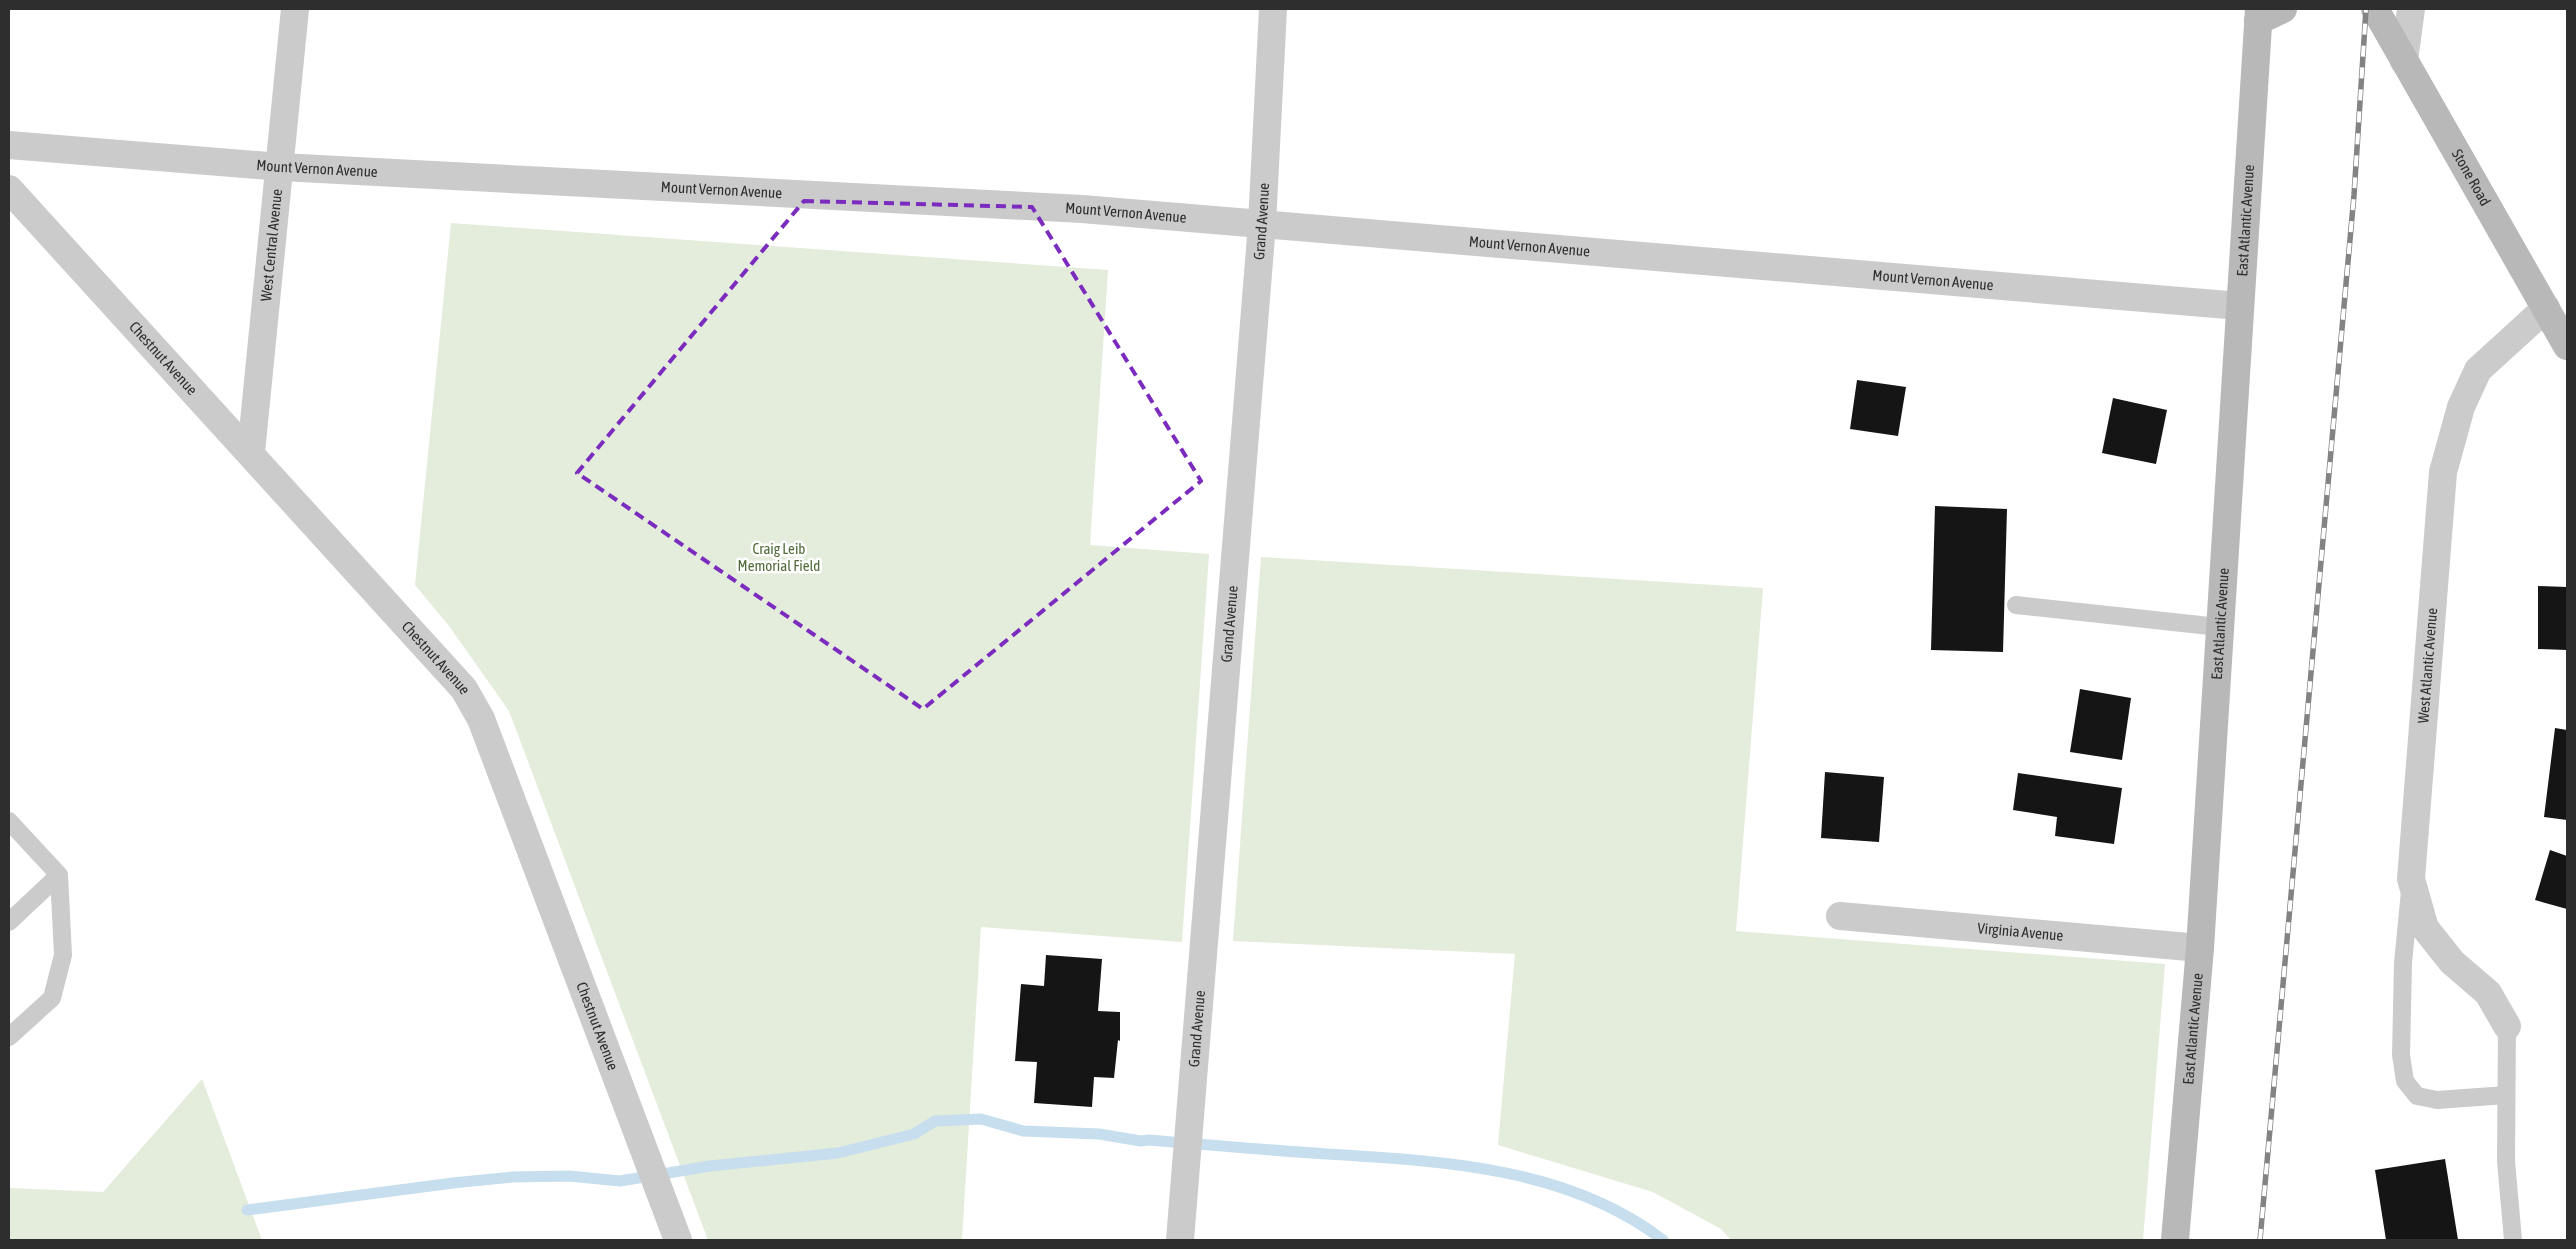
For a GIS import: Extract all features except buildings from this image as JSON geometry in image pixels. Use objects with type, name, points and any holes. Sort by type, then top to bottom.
[{"type":"street","name":"West Central Avenue","points":[[251,452],[281,167],[295,9]]},
{"type":"street","name":"Grand Avenue","points":[[1180,1240],[1262,224],[1273,9]]},
{"type":"street","points":[[2259,15],[2283,9]]},
{"type":"street","name":"Stone Road","points":[[2374,9],[2567,346]]},
{"type":"street","points":[[2404,61],[2412,9]]},
{"type":"street","name":"East Atlantic Avenue","points":[[2175,1240],[2200,948],[2259,15]]},
{"type":"street","name":"Mount Vernon Avenue","points":[[9,145],[281,167],[1082,209],[2240,306]]},
{"type":"street","name":"Chestnut Avenue","points":[[9,188],[251,452],[464,689],[481,719],[678,1240]]},
{"type":"street","name":"West Atlantic Avenue","points":[[2507,1026],[2488,993],[2452,962],[2425,928],[2411,879],[2443,472],[2462,407],[2478,370],[2546,308]]},
{"type":"street","name":"Virginia Avenue","points":[[1840,916],[2200,948]]},
{"type":"lane","points":[[2016,605],[2219,627]]},
{"type":"lane","points":[[9,821],[60,875],[64,955],[52,998],[9,1037]]},
{"type":"lane","points":[[9,922],[60,875]]},
{"type":"lane","points":[[2411,879],[2403,963],[2401,1055],[2405,1080],[2418,1096],[2437,1100],[2506,1095]]},
{"type":"lane","points":[[2507,1026],[2506,1161],[2513,1240]]},
{"type":"highlighted area","points":[[804,201],[1032,207],[1201,481],[923,709],[577,473]]},
{"type":"green space","name":"Craig Leib Memorial Field","points":[[451,223],[1108,270],[1090,545],[1209,554],[1182,942],[981,927],[962,1240],[708,1240],[509,711],[449,626],[415,585]]},
{"type":"green space","points":[[1261,557],[1763,588],[1736,931],[2165,964],[2143,1240],[1731,1240],[1721,1229],[1653,1192],[1498,1145],[1515,954],[1233,941]]},
{"type":"green space","points":[[202,1079],[262,1240],[9,1240],[9,1188],[103,1192]]},
{"type":"waterway","points":[[247,1210],[513,1177],[569,1176],[620,1181],[710,1166],[838,1153],[914,1134],[935,1121],[981,1119],[1023,1131],[1099,1134],[1141,1141],[1149,1140],[1415,1160],[1502,1172],[1545,1183],[1587,1197],[1626,1216],[1663,1240]]},
{"type":"railway","points":[[2260,1240],[2354,195],[2366,9]]}]
